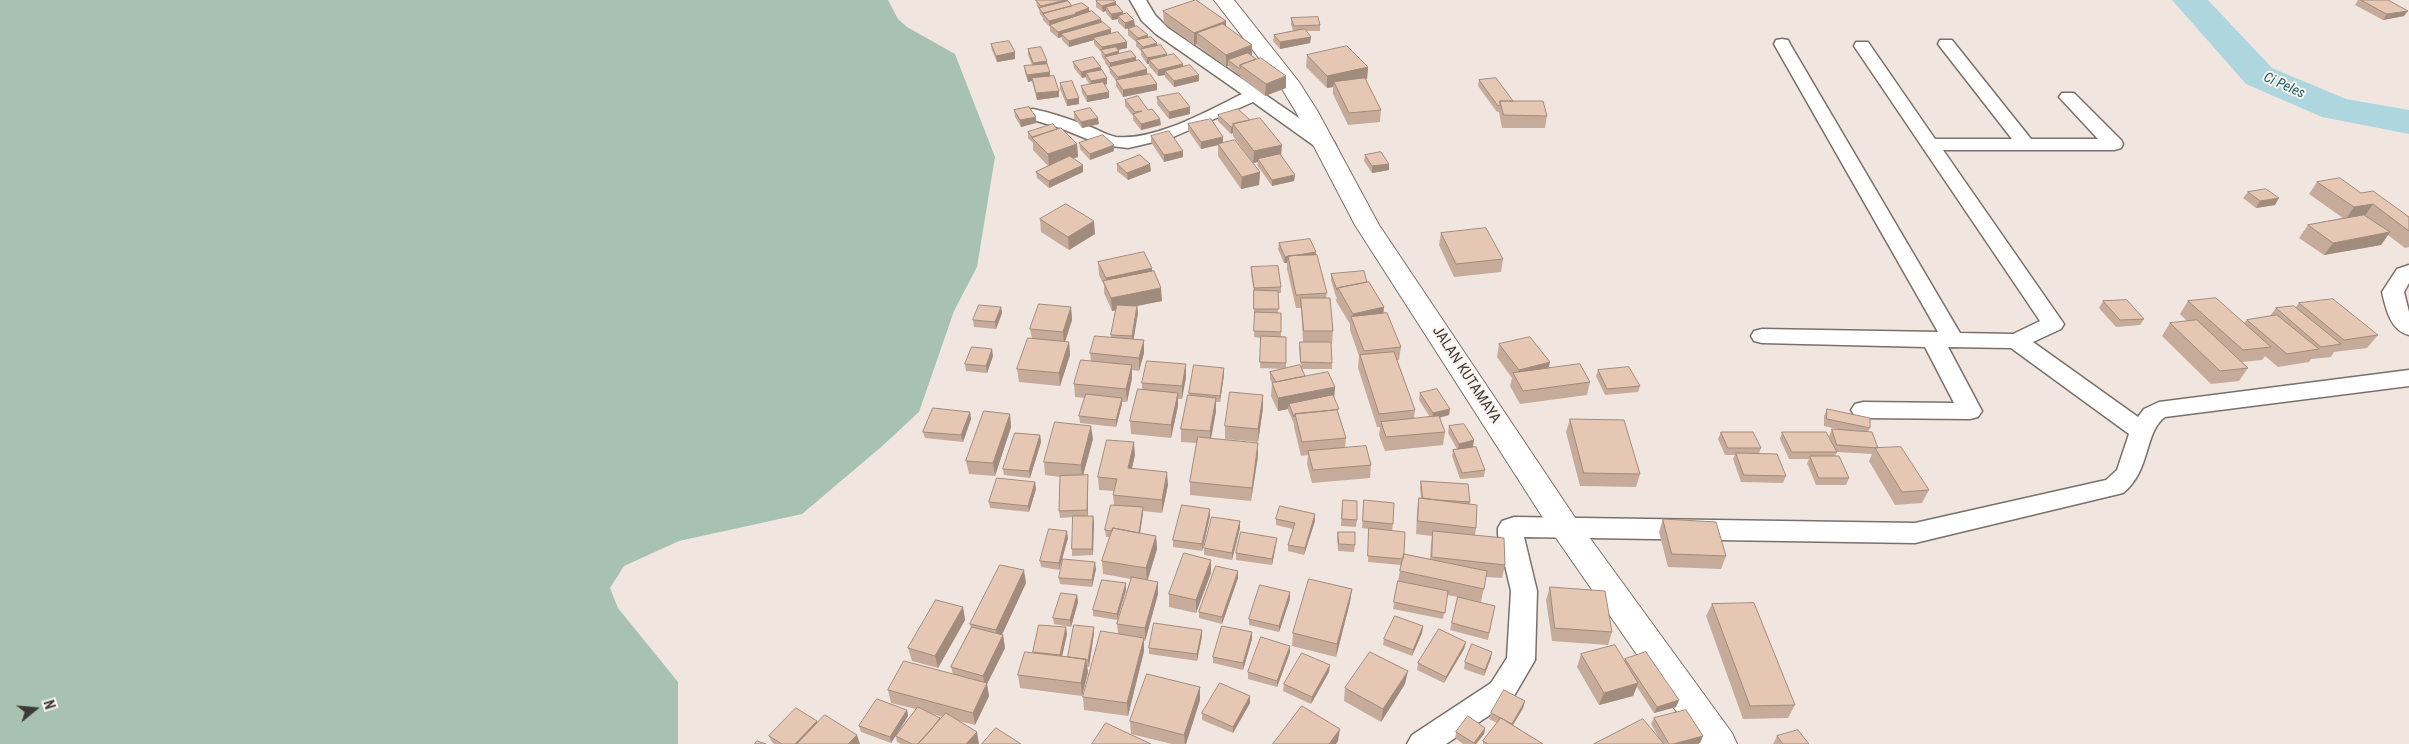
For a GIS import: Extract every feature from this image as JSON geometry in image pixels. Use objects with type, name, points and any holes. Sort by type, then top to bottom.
[{"type":"main road","name":"JALAN KUTAMAYA","points":[[1224,0],[1288,82],[1327,146],[1368,226],[1565,527],[1719,744]]},
{"type":"street","points":[[1138,0],[1148,18],[1162,31],[1327,146]]},
{"type":"street","points":[[1782,44],[1943,340],[1970,411],[1863,410]]},
{"type":"street","points":[[1946,44],[2025,144]]},
{"type":"street","points":[[1762,336],[2016,341],[2053,324],[1862,46]]},
{"type":"street","points":[[1033,114],[1065,123],[1112,142],[1125,142],[1161,135],[1201,122],[1254,95]]},
{"type":"street","points":[[1930,145],[2114,144],[2068,97]]},
{"type":"street","points":[[2409,271],[2404,274],[2393,292],[2396,307],[2403,323],[2409,328]]},
{"type":"street","points":[[2016,341],[2143,432]]},
{"type":"street","points":[[1422,744],[1501,692],[1521,660],[1524,590],[1511,528],[1518,526],[1915,533],[2114,487],[2128,472],[2151,414],[2159,410],[2409,378]]},
{"type":"green space","points":[[0,0],[888,0],[898,19],[907,27],[955,54],[995,157],[977,267],[954,311],[919,412],[880,448],[802,514],[679,541],[624,566],[610,588],[618,608],[678,682],[678,744],[0,744]]},
{"type":"building","points":[[1036,0],[1066,0],[1041,6]]},
{"type":"building","points":[[1113,0],[1116,2],[1102,6],[1096,1]]},
{"type":"building","points":[[1196,0],[1226,21],[1194,33],[1163,11]]},
{"type":"building","points":[[2361,0],[2388,0],[2408,11],[2387,14]]},
{"type":"building","points":[[1068,1],[1072,6],[1043,13],[1039,8]]},
{"type":"building","points":[[1082,3],[1089,8],[1076,14],[1049,21],[1043,14]]},
{"type":"building","points":[[1117,5],[1123,12],[1111,14],[1106,7]]},
{"type":"building","points":[[1092,11],[1101,19],[1058,32],[1050,25]]},
{"type":"building","points":[[1127,13],[1134,20],[1125,23],[1118,16]]},
{"type":"building","points":[[1318,17],[1320,25],[1294,26],[1291,18]]},
{"type":"building","points":[[1103,22],[1111,29],[1069,41],[1061,34]]},
{"type":"building","points":[[1223,24],[1252,45],[1226,55],[1197,33]]},
{"type":"building","points":[[1137,26],[1148,35],[1138,38],[1128,29]]},
{"type":"building","points":[[1305,29],[1311,37],[1280,42],[1274,35]]},
{"type":"building","points":[[1118,32],[1127,42],[1102,47],[1093,38]]},
{"type":"building","points":[[1151,37],[1157,43],[1143,47],[1136,40]]},
{"type":"building","points":[[1009,41],[1015,52],[996,56],[991,44]]},
{"type":"building","points":[[1161,45],[1167,54],[1147,58],[1141,49]]},
{"type":"building","points":[[1347,46],[1368,67],[1327,76],[1307,55]]},
{"type":"building","points":[[1041,47],[1047,61],[1033,63],[1028,49]]},
{"type":"building","points":[[1116,47],[1119,51],[1105,55],[1101,50]]},
{"type":"building","points":[[1131,51],[1136,57],[1110,63],[1105,57]]},
{"type":"building","points":[[1248,53],[1256,59],[1240,65],[1240,69],[1228,60]]},
{"type":"building","points":[[1174,54],[1183,64],[1158,70],[1149,60]]},
{"type":"building","points":[[1093,57],[1101,67],[1081,72],[1073,62]]},
{"type":"building","points":[[1261,58],[1286,76],[1266,84],[1240,65]]},
{"type":"building","points":[[1139,60],[1147,69],[1118,77],[1109,67]]},
{"type":"building","points":[[1047,64],[1050,72],[1027,75],[1024,66]]},
{"type":"building","points":[[1190,65],[1199,75],[1174,81],[1165,71]]},
{"type":"building","points":[[1102,70],[1107,78],[1091,81],[1086,73]]},
{"type":"building","points":[[1150,74],[1157,84],[1123,90],[1116,80]]},
{"type":"building","points":[[1054,76],[1059,91],[1036,93],[1032,78]]},
{"type":"building","points":[[1365,78],[1381,110],[1349,113],[1334,82]]},
{"type":"building","points":[[1496,78],[1513,101],[1500,101],[1498,106],[1479,80]]},
{"type":"building","points":[[1072,81],[1079,98],[1067,100],[1060,83]]},
{"type":"building","points":[[1103,82],[1109,92],[1087,96],[1081,86]]},
{"type":"building","points":[[1179,93],[1190,107],[1169,112],[1157,97]]},
{"type":"building","points":[[1138,96],[1148,110],[1152,109],[1160,119],[1141,124],[1133,114],[1142,111],[1135,112],[1125,100]]},
{"type":"building","points":[[1500,101],[1543,101],[1547,116],[1504,115]]},
{"type":"building","points":[[1029,107],[1036,117],[1020,120],[1014,110]]},
{"type":"building","points":[[1090,108],[1098,118],[1081,122],[1074,112]]},
{"type":"building","points":[[1238,109],[1250,120],[1233,124],[1233,127],[1231,127],[1218,115]]},
{"type":"building","points":[[1260,118],[1282,145],[1254,151],[1233,124]]},
{"type":"building","points":[[1211,119],[1223,137],[1201,142],[1188,124]]},
{"type":"building","points":[[1053,124],[1057,129],[1032,137],[1028,132]]},
{"type":"building","points":[[1061,128],[1077,144],[1048,154],[1032,138]]},
{"type":"building","points":[[1169,131],[1183,151],[1164,155],[1151,136]]},
{"type":"building","points":[[1103,135],[1114,145],[1090,154],[1079,143]]},
{"type":"building","points":[[1235,140],[1260,172],[1242,177],[1218,144]]},
{"type":"building","points":[[1381,152],[1389,164],[1372,166],[1365,155]]},
{"type":"building","points":[[1280,154],[1295,175],[1272,180],[1258,159]]},
{"type":"building","points":[[1140,155],[1150,164],[1127,173],[1117,164]]},
{"type":"building","points":[[1070,156],[1083,165],[1049,181],[1036,172]]},
{"type":"building","points":[[2340,178],[2361,193],[2373,191],[2409,217],[2409,231],[2373,204],[2354,207],[2317,182]]},
{"type":"building","points":[[2266,189],[2279,198],[2260,201],[2248,192]]},
{"type":"building","points":[[1066,204],[1094,221],[1068,237],[1040,219]]},
{"type":"building","points":[[2364,215],[2390,232],[2333,243],[2308,225]]},
{"type":"building","points":[[1486,228],[1503,259],[1456,264],[1441,233]]},
{"type":"building","points":[[1310,239],[1316,252],[1285,257],[1279,243]]},
{"type":"building","points":[[1144,252],[1152,268],[1106,278],[1098,262]]},
{"type":"building","points":[[1317,255],[1327,293],[1296,295],[1288,256]]},
{"type":"building","points":[[1278,266],[1281,287],[1254,288],[1251,267]]},
{"type":"building","points":[[1154,271],[1161,288],[1111,298],[1103,281]]},
{"type":"building","points":[[1364,271],[1367,282],[1338,288],[1337,290],[1331,274]]},
{"type":"building","points":[[1369,282],[1384,307],[1353,314],[1338,288]]},
{"type":"building","points":[[1254,290],[1278,291],[1279,309],[1254,309]]},
{"type":"building","points":[[1301,298],[1330,298],[1333,331],[1304,331]]},
{"type":"building","points":[[2216,298],[2271,347],[2243,350],[2188,301]]},
{"type":"building","points":[[2333,299],[2378,335],[2344,340],[2299,303]]},
{"type":"building","points":[[2127,300],[2144,319],[2120,320],[2103,301]]},
{"type":"building","points":[[1039,304],[1071,307],[1063,332],[1030,329]]},
{"type":"building","points":[[979,305],[1001,307],[995,322],[973,320]]},
{"type":"building","points":[[1117,305],[1137,306],[1132,336],[1111,335]]},
{"type":"building","points":[[2294,306],[2341,344],[2321,347],[2276,308]]},
{"type":"building","points":[[1255,312],[1281,313],[1281,332],[1254,331]]},
{"type":"building","points":[[1387,313],[1401,347],[1364,351],[1351,317]]},
{"type":"building","points":[[2277,315],[2319,349],[2287,354],[2247,320]]},
{"type":"building","points":[[2197,320],[2248,368],[2220,371],[2170,323]]},
{"type":"building","points":[[1095,336],[1144,340],[1139,358],[1090,353]]},
{"type":"building","points":[[1261,336],[1286,337],[1286,363],[1260,362]]},
{"type":"building","points":[[1530,337],[1550,362],[1519,370],[1499,344]]},
{"type":"building","points":[[1028,338],[1069,342],[1059,373],[1017,369]]},
{"type":"building","points":[[1300,342],[1331,342],[1332,363],[1301,362]]},
{"type":"building","points":[[972,347],[992,349],[986,366],[965,364]]},
{"type":"building","points":[[1394,352],[1415,410],[1379,414],[1360,355]]},
{"type":"building","points":[[1081,360],[1132,365],[1126,389],[1074,384]]},
{"type":"building","points":[[1147,361],[1186,364],[1182,386],[1142,383]]},
{"type":"building","points":[[1580,364],[1590,382],[1523,391],[1513,373]]},
{"type":"building","points":[[1194,365],[1224,368],[1220,396],[1189,393]]},
{"type":"building","points":[[1300,365],[1305,376],[1276,382],[1270,372]]},
{"type":"building","points":[[1629,367],[1640,386],[1607,389],[1598,370]]},
{"type":"building","points":[[1328,372],[1335,387],[1278,398],[1272,383]]},
{"type":"building","points":[[1138,389],[1178,393],[1171,425],[1130,421]]},
{"type":"building","points":[[1437,389],[1450,409],[1433,413],[1420,393]]},
{"type":"building","points":[[1230,392],[1263,395],[1258,429],[1225,426]]},
{"type":"building","points":[[1086,394],[1122,398],[1116,420],[1079,416]]},
{"type":"building","points":[[1188,395],[1216,398],[1210,431],[1181,429]]},
{"type":"building","points":[[1333,395],[1339,409],[1295,414],[1294,417],[1289,404]]},
{"type":"building","points":[[933,408],[970,412],[961,435],[923,432]]},
{"type":"building","points":[[1827,409],[1870,418],[1870,428],[1827,419]]},
{"type":"building","points":[[1337,410],[1346,438],[1302,442],[1295,414]]},
{"type":"building","points":[[984,411],[1010,414],[993,463],[966,461]]},
{"type":"building","points":[[1439,416],[1445,432],[1386,437],[1381,422]]},
{"type":"building","points":[[1570,419],[1624,420],[1640,474],[1584,473]]},
{"type":"building","points":[[1055,422],[1091,426],[1081,465],[1044,462]]},
{"type":"building","points":[[1464,424],[1474,440],[1459,444],[1449,426]]},
{"type":"building","points":[[1832,429],[1872,432],[1878,448],[1837,445]]},
{"type":"building","points":[[1721,432],[1753,432],[1761,448],[1728,448]]},
{"type":"building","points":[[1782,432],[1826,432],[1837,452],[1792,452]]},
{"type":"building","points":[[1015,433],[1040,435],[1029,471],[1003,469]]},
{"type":"building","points":[[1198,437],[1258,443],[1252,488],[1190,482]]},
{"type":"building","points":[[1107,440],[1134,442],[1128,468],[1167,472],[1162,500],[1113,495],[1117,479],[1098,477]]},
{"type":"building","points":[[1366,446],[1371,465],[1313,470],[1308,451]]},
{"type":"building","points":[[1476,447],[1485,470],[1462,473],[1453,450]]},
{"type":"building","points":[[1901,447],[1929,490],[1902,492],[1875,448]]},
{"type":"building","points":[[1736,453],[1777,454],[1786,476],[1744,475]]},
{"type":"building","points":[[1810,456],[1839,456],[1849,478],[1819,478]]},
{"type":"building","points":[[1088,475],[1087,510],[1059,511],[1060,476]]},
{"type":"building","points":[[997,478],[1035,482],[1028,506],[989,502]]},
{"type":"building","points":[[1421,481],[1468,484],[1470,502],[1423,498]]},
{"type":"building","points":[[1419,498],[1477,505],[1476,528],[1418,521]]},
{"type":"building","points":[[1343,500],[1357,501],[1357,520],[1342,519]]},
{"type":"building","points":[[1364,500],[1394,503],[1393,524],[1363,521]]},
{"type":"building","points":[[1111,505],[1143,507],[1139,533],[1113,528],[1112,531],[1105,530]]},
{"type":"building","points":[[1182,505],[1210,509],[1202,544],[1173,540]]},
{"type":"building","points":[[1280,506],[1315,514],[1305,548],[1288,545],[1295,523],[1276,519]]},
{"type":"building","points":[[1073,516],[1093,516],[1092,549],[1072,549]]},
{"type":"building","points":[[1212,517],[1240,521],[1232,553],[1204,548]]},
{"type":"building","points":[[1663,519],[1716,522],[1726,556],[1672,554]]},
{"type":"building","points":[[1113,528],[1156,536],[1146,568],[1102,561]]},
{"type":"building","points":[[1369,528],[1405,532],[1403,559],[1368,556]]},
{"type":"building","points":[[1049,529],[1067,531],[1059,563],[1040,561]]},
{"type":"building","points":[[1433,531],[1504,538],[1505,565],[1432,557]]},
{"type":"building","points":[[1241,532],[1277,538],[1272,559],[1236,553]]},
{"type":"building","points":[[1338,532],[1355,532],[1355,545],[1339,544]]},
{"type":"building","points":[[1184,553],[1211,560],[1196,600],[1169,594]]},
{"type":"building","points":[[1404,554],[1487,571],[1484,589],[1400,571]]},
{"type":"building","points":[[1063,559],[1095,562],[1092,580],[1059,578]]},
{"type":"building","points":[[1000,565],[1024,570],[996,630],[970,624]]},
{"type":"building","points":[[1216,566],[1238,571],[1222,617],[1199,612]]},
{"type":"building","points":[[1132,577],[1158,582],[1145,628],[1117,624]]},
{"type":"building","points":[[1309,579],[1352,589],[1337,644],[1293,633]]},
{"type":"building","points":[[1102,580],[1126,583],[1117,614],[1093,610]]},
{"type":"building","points":[[1398,581],[1448,591],[1445,613],[1394,602]]},
{"type":"building","points":[[1260,585],[1290,592],[1279,626],[1249,619]]},
{"type":"building","points":[[1550,587],[1605,591],[1612,632],[1555,628]]},
{"type":"building","points":[[1061,593],[1077,595],[1070,620],[1053,618]]},
{"type":"building","points":[[1458,597],[1495,606],[1489,633],[1452,623]]},
{"type":"building","points":[[936,600],[963,607],[935,656],[908,648]]},
{"type":"building","points":[[1754,603],[1795,705],[1750,706],[1712,604]]},
{"type":"building","points":[[1395,616],[1423,626],[1413,650],[1384,639]]},
{"type":"building","points":[[1154,623],[1202,630],[1197,654],[1149,648]]},
{"type":"building","points":[[1039,625],[1066,627],[1060,655],[1033,652]]},
{"type":"building","points":[[1074,625],[1094,627],[1088,660],[1068,657]]},
{"type":"building","points":[[1222,626],[1252,632],[1243,663],[1213,657]]},
{"type":"building","points":[[972,627],[1003,635],[983,676],[951,667]]},
{"type":"building","points":[[1439,629],[1466,642],[1446,677],[1418,663]]},
{"type":"building","points":[[1101,631],[1144,638],[1127,703],[1083,697]]},
{"type":"building","points":[[1261,637],[1290,646],[1277,681],[1248,672]]},
{"type":"building","points":[[1472,644],[1492,652],[1485,670],[1465,662]]},
{"type":"building","points":[[1615,645],[1638,683],[1604,693],[1581,654]]},
{"type":"building","points":[[1025,652],[1086,659],[1081,683],[1018,675]]},
{"type":"building","points":[[1370,652],[1408,671],[1383,709],[1345,688]]},
{"type":"building","points":[[1646,652],[1679,700],[1657,707],[1625,659]]},
{"type":"building","points":[[1302,653],[1330,665],[1312,697],[1284,684]]},
{"type":"building","points":[[904,661],[987,683],[973,713],[888,690]]},
{"type":"building","points":[[1147,674],[1200,687],[1184,735],[1130,721]]},
{"type":"building","points":[[1220,683],[1250,696],[1233,727],[1202,713]]},
{"type":"building","points":[[1504,690],[1525,701],[1512,724],[1491,713]]},
{"type":"building","points":[[877,699],[907,710],[890,737],[859,726]]},
{"type":"building","points":[[1302,706],[1340,729],[1329,744],[1273,744]]},
{"type":"building","points":[[918,707],[940,718],[918,744],[912,744],[896,736]]},
{"type":"building","points":[[796,708],[817,721],[795,744],[782,744],[769,736]]},
{"type":"building","points":[[1686,710],[1703,736],[1669,744],[1654,718]]},
{"type":"building","points":[[946,713],[977,732],[966,744],[918,744]]},
{"type":"building","points":[[825,715],[857,735],[848,744],[797,744]]},
{"type":"building","points":[[1468,716],[1485,728],[1474,743],[1456,732]]},
{"type":"building","points":[[1501,718],[1543,744],[1488,744],[1483,741]]},
{"type":"building","points":[[1643,719],[1664,744],[1594,744]]},
{"type":"building","points":[[1106,723],[1151,744],[1092,744]]},
{"type":"building","points":[[996,728],[1021,744],[982,744]]},
{"type":"building","points":[[1798,730],[1809,744],[1783,744],[1777,736]]},
{"type":"building","points":[[757,741],[766,744],[755,744]]},
{"type":"waterway","name":"Ci Peles","points":[[2189,0],[2259,76],[2336,109],[2409,122]]}]
